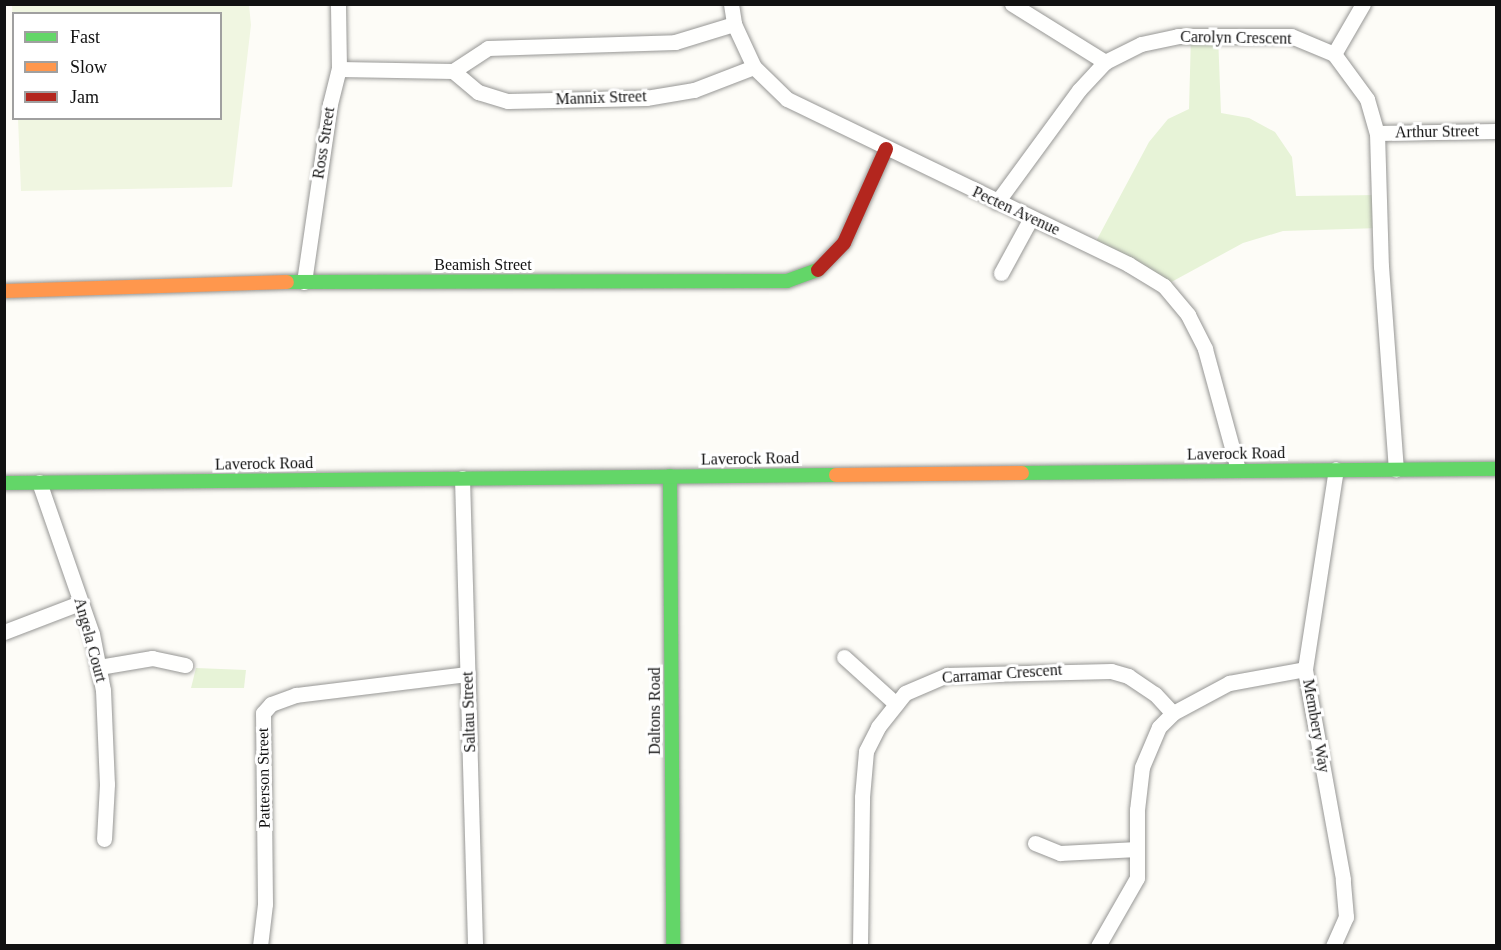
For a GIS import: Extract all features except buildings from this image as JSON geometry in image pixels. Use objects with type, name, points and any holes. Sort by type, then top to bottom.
[{"type":"street","name":"Ross Street","points":[[304,282],[328,114],[339,69],[338,4]]},
{"type":"street","name":"Pecten Avenue","points":[[731,4],[734,24],[754,67],[787,99],[886,149],[1128,264],[1164,286],[1188,315],[1205,349],[1238,470]]},
{"type":"street","points":[[1012,4],[1105,62]]},
{"type":"street","points":[[1364,4],[1334,54],[1367,99],[1377,133],[1381,266],[1396,469]]},
{"type":"street","points":[[339,69],[453,71],[488,48],[675,42],[734,24]]},
{"type":"street","name":"Carolyn Crescent","points":[[997,201],[1079,90],[1105,62],[1141,44],[1178,36],[1291,36],[1334,54]]},
{"type":"street","name":"Mannix Street","points":[[453,71],[478,92],[508,101],[646,98],[694,90],[754,67]]},
{"type":"street","name":"Arthur Street","points":[[1377,133],[1497,131]]},
{"type":"street","name":"Beamish Street","points":[[4,291],[304,282],[787,281],[823,268],[844,243],[886,149]]},
{"type":"street","points":[[1001,273],[1031,218]]},
{"type":"street","name":"Membery Way","points":[[1333,945],[1346,917],[1343,879],[1305,669],[1336,469]]},
{"type":"street","name":"Laverock Road","points":[[4,483],[1497,469]]},
{"type":"street","name":"Daltons Road","points":[[670,476],[673,945]]},
{"type":"street","name":"Saltau Street","points":[[462,478],[475,945]]},
{"type":"street","name":"Angela Court","points":[[39,482],[99,667],[103,690],[107,784],[104,839]]},
{"type":"street","points":[[4,632],[80,603]]},
{"type":"street","points":[[844,657],[896,704]]},
{"type":"street","points":[[99,667],[152,658],[185,665]]},
{"type":"street","name":"Carramar Crescent","points":[[860,945],[861,797],[866,751],[878,727],[905,693],[947,675],[1086,669],[1128,676],[1155,694],[1173,713]]},
{"type":"street","points":[[1098,945],[1137,878],[1142,767],[1159,727],[1173,713],[1229,683],[1305,669]]},
{"type":"street","name":"Patterson Street","points":[[260,945],[265,904],[263,713],[271,704],[296,695],[468,674]]},
{"type":"street","points":[[1035,843],[1060,853],[1137,849]]},
{"type":"green space","points":[[12,5],[249,5],[251,25],[232,187],[21,191],[18,120],[222,120],[222,12],[12,12]]},
{"type":"green space","points":[[1191,35],[1218,35],[1221,113],[1249,118],[1275,132],[1292,157],[1296,196],[1379,195],[1380,228],[1283,231],[1243,243],[1164,286],[1093,247],[1149,142],[1168,119],[1189,109]]},
{"type":"green space","points":[[196,668],[246,670],[244,688],[191,688]]},
{"type":"traffic: fast","points":[[287,282],[787,281],[818,270]]},
{"type":"traffic: fast","points":[[1022,473],[1496,469]]},
{"type":"traffic: fast","points":[[4,483],[836,475]]},
{"type":"traffic: fast","points":[[670,476],[673,946]]},
{"type":"traffic: slow","points":[[4,291],[287,282]]},
{"type":"traffic: slow","points":[[836,475],[1022,473]]},
{"type":"traffic: jam","points":[[818,270],[844,243],[886,149]]}]
